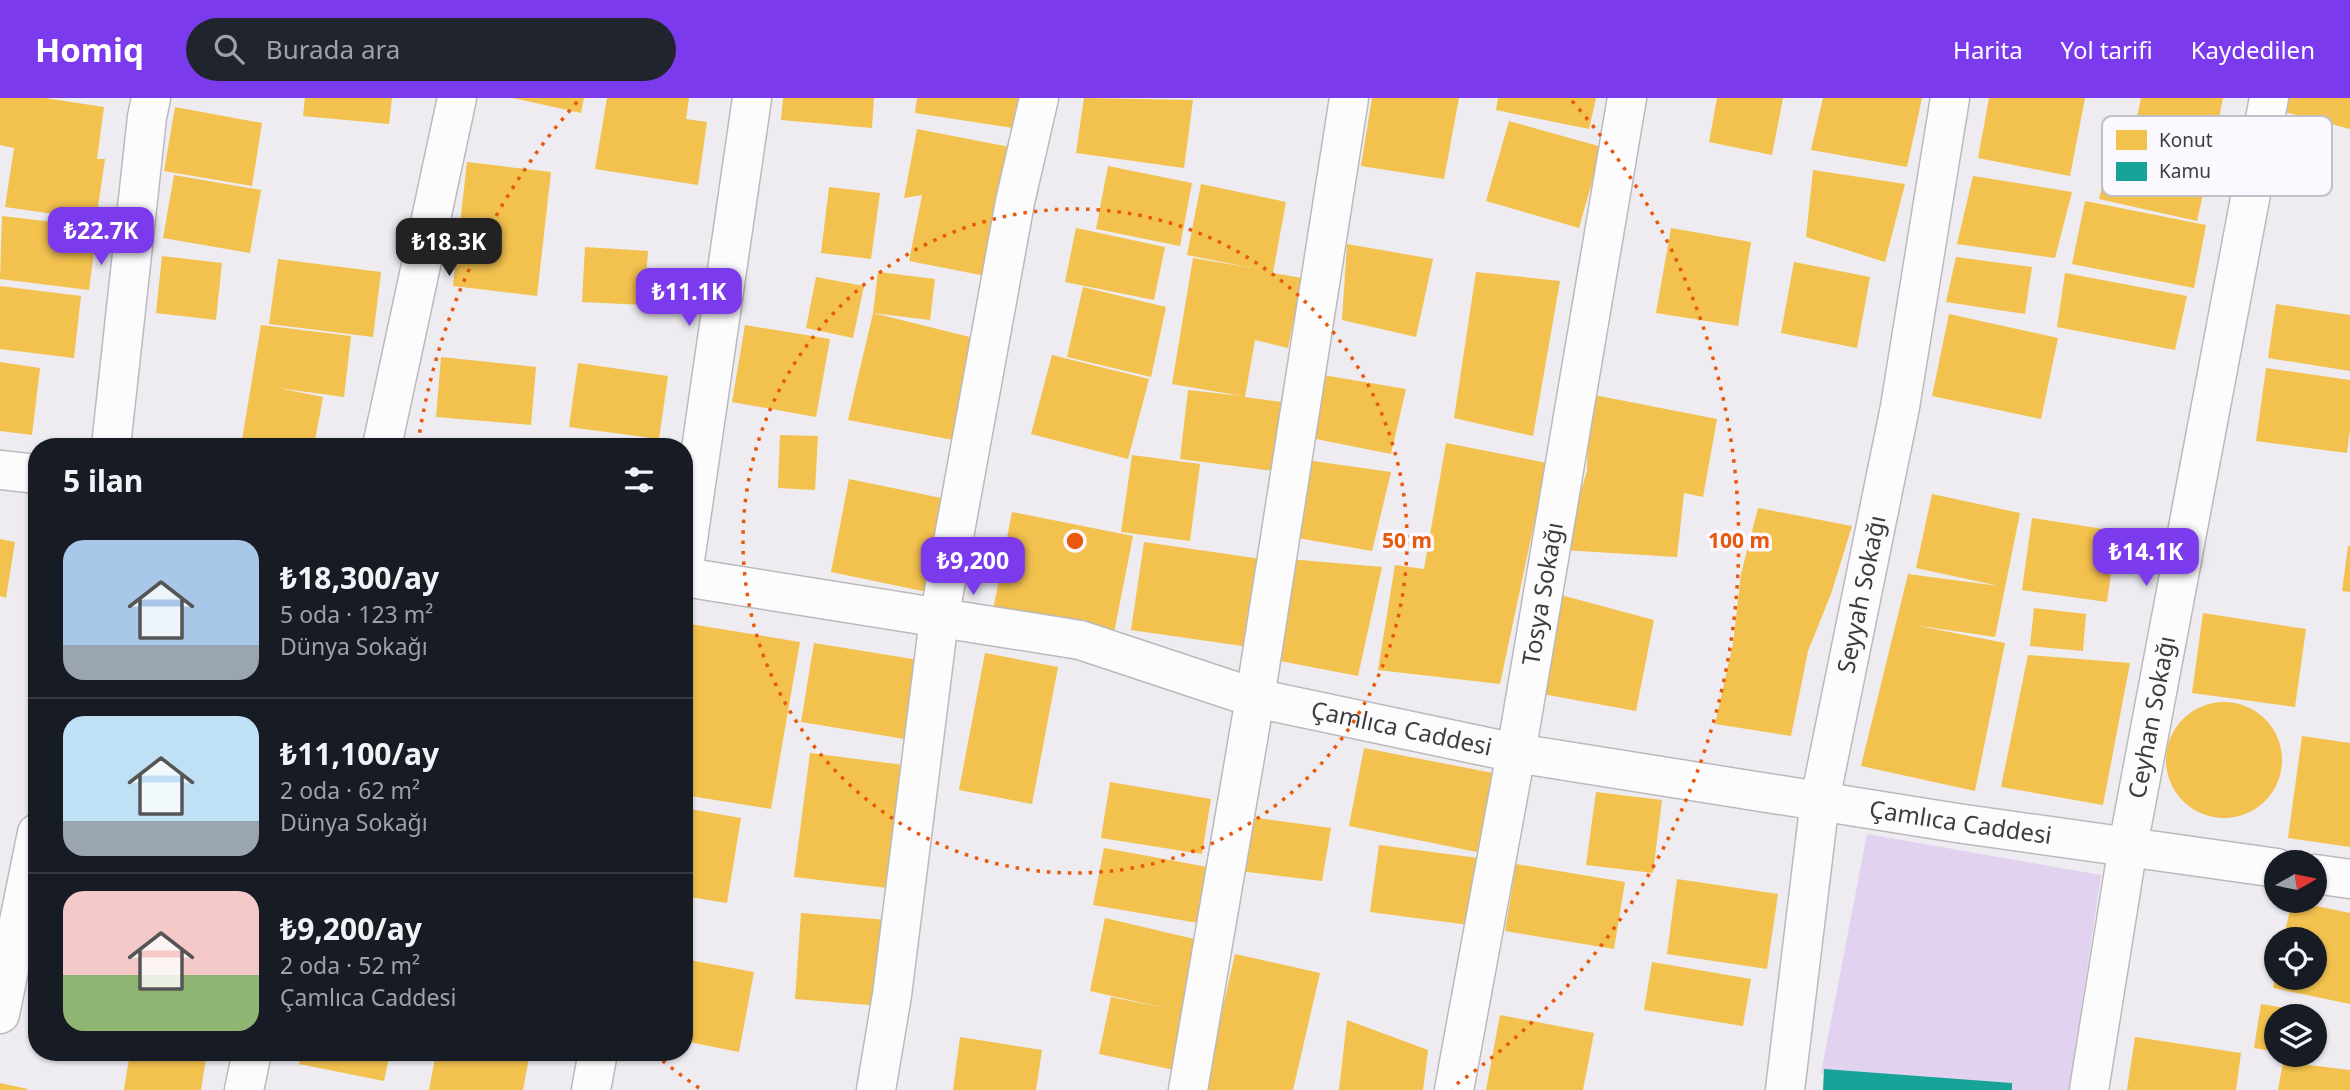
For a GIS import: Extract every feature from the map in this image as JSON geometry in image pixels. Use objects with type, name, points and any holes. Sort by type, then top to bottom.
[{"type":"street","points":[[112,438],[151,98]]},
{"type":"street","points":[[384,438],[457,98]]},
{"type":"street","points":[[693,505],[752,98]]},
{"type":"street","points":[[876,1090],[892,995],[939,619],[1016,202],[1039,98]]},
{"type":"street","points":[[1188,1090],[1255,698],[1349,98]]},
{"type":"street","name":"Tosya Sokağı","points":[[1454,1090],[1516,753],[1627,98]]},
{"type":"street","name":"Seyyah Sokağı","points":[[1785,1090],[1819,800],[1900,407],[1950,98]]},
{"type":"street","name":"Ceyhan Sokağı","points":[[2266,116],[2269,98]]},
{"type":"street","name":"Ceyhan Sokağı","points":[[2089,1090],[2128,846],[2251,196]]},
{"type":"street","points":[[0,470],[28,473]]},
{"type":"street","name":"Çamlıca Caddesi","points":[[693,579],[1080,640],[1255,698],[1516,753],[2264,866]]},
{"type":"street","points":[[2328,876],[2350,879]]},
{"type":"street","points":[[0,1014],[28,877]]},
{"type":"street","points":[[244,1090],[250,1061]]},
{"type":"street","points":[[591,1090],[596,1061]]},
{"type":"shaded area","points":[[1867,834],[2101,875],[2069,1090],[1931,1090],[1821,1073]]},
{"type":"building: Konut","points":[[0,98],[45,98],[104,107],[97,159],[105,159],[96,220],[5,207],[14,148],[0,145]]},
{"type":"building: Konut","points":[[305,98],[392,98],[389,124],[303,116]]},
{"type":"building: Konut","points":[[513,98],[584,98],[581,113]]},
{"type":"building: Konut","points":[[607,98],[689,98],[686,119],[707,122],[698,185],[595,169]]},
{"type":"building: Konut","points":[[783,98],[874,98],[872,128],[781,120]]},
{"type":"building: Konut","points":[[917,98],[1032,98],[1027,130],[915,113]]},
{"type":"building: Konut","points":[[1084,98],[1193,100],[1184,168],[1076,153]]},
{"type":"building: Konut","points":[[1372,98],[1459,98],[1444,179],[1361,166]]},
{"type":"building: Konut","points":[[1498,98],[1596,98],[1589,129],[1496,110]]},
{"type":"building: Konut","points":[[1717,98],[1783,98],[1772,155],[1709,142]]},
{"type":"building: Konut","points":[[1823,98],[1922,98],[1907,167],[1811,150]]},
{"type":"building: Konut","points":[[1989,98],[2085,98],[2070,176],[1978,158]]},
{"type":"building: Konut","points":[[2141,98],[2223,98],[2219,116],[2137,116]]},
{"type":"building: Konut","points":[[2284,98],[2350,98],[2350,129],[2332,124],[2332,116],[2300,116],[2281,111]]},
{"type":"building: Konut","points":[[175,107],[262,123],[252,186],[164,171]]},
{"type":"building: Konut","points":[[1509,121],[1602,147],[1579,228],[1486,201]]},
{"type":"building: Konut","points":[[917,129],[1015,148],[991,277],[909,261],[922,195],[904,198]]},
{"type":"building: Konut","points":[[467,162],[551,172],[537,296],[453,286]]},
{"type":"building: Konut","points":[[1108,166],[1192,183],[1180,246],[1096,229]]},
{"type":"building: Konut","points":[[1813,170],[1905,184],[1885,262],[1806,237]]},
{"type":"building: Konut","points":[[174,175],[261,190],[250,253],[163,238]]},
{"type":"building: Konut","points":[[1973,176],[2072,192],[2055,258],[1957,244]]},
{"type":"building: Konut","points":[[1201,184],[1286,202],[1273,273],[1302,278],[1288,348],[1255,340],[1245,397],[1282,402],[1273,471],[1180,459],[1188,390],[1242,396],[1172,384],[1193,258],[1252,268],[1187,255]]},
{"type":"building: Konut","points":[[2102,186],[2102,196],[2203,196],[2197,221],[2099,199]]},
{"type":"building: Konut","points":[[829,187],[880,193],[871,259],[821,253]]},
{"type":"building: Konut","points":[[2085,201],[2206,225],[2194,288],[2072,264]]},
{"type":"building: Konut","points":[[2,216],[97,227],[89,290],[0,279]]},
{"type":"building: Konut","points":[[1076,228],[1165,247],[1154,300],[1065,282]]},
{"type":"building: Konut","points":[[1671,228],[1751,242],[1738,326],[1656,313]]},
{"type":"building: Konut","points":[[1347,244],[1433,259],[1416,337],[1342,320]]},
{"type":"building: Konut","points":[[585,247],[648,251],[644,305],[582,302]]},
{"type":"building: Konut","points":[[162,256],[222,263],[216,320],[156,313]]},
{"type":"building: Konut","points":[[1956,257],[2032,267],[2025,314],[1946,302]]},
{"type":"building: Konut","points":[[278,259],[381,272],[373,337],[269,324]]},
{"type":"building: Konut","points":[[1794,262],[1870,277],[1857,348],[1781,333]]},
{"type":"building: Konut","points":[[878,272],[935,279],[930,320],[873,313]]},
{"type":"building: Konut","points":[[1476,272],[1560,281],[1533,436],[1454,418]]},
{"type":"building: Konut","points":[[2065,273],[2187,296],[2175,350],[2057,327]]},
{"type":"building: Konut","points":[[816,277],[864,286],[853,338],[806,328]]},
{"type":"building: Konut","points":[[0,286],[81,296],[74,358],[0,349]]},
{"type":"building: Konut","points":[[1083,287],[1166,307],[1151,377],[1067,357]]},
{"type":"building: Konut","points":[[2276,304],[2350,315],[2350,371],[2268,358]]},
{"type":"building: Konut","points":[[873,313],[982,340],[964,442],[848,420]]},
{"type":"building: Konut","points":[[1949,314],[2058,338],[2041,419],[1932,396]]},
{"type":"building: Konut","points":[[261,325],[351,336],[344,397],[278,388],[323,397],[315,438],[242,438]]},
{"type":"building: Konut","points":[[745,325],[830,339],[816,417],[732,402]]},
{"type":"building: Konut","points":[[1052,355],[1149,379],[1128,459],[1031,434]]},
{"type":"building: Konut","points":[[441,357],[536,367],[531,425],[436,417]]},
{"type":"building: Konut","points":[[0,362],[40,368],[32,435],[0,431]]},
{"type":"building: Konut","points":[[578,363],[668,376],[659,438],[569,427]]},
{"type":"building: Konut","points":[[2266,368],[2350,380],[2347,453],[2256,441]]},
{"type":"building: Konut","points":[[1323,375],[1406,389],[1391,454],[1311,438]]},
{"type":"building: Konut","points":[[1589,394],[1717,419],[1703,497],[1684,493],[1677,557],[1563,550],[1587,471]]},
{"type":"building: Konut","points":[[780,435],[818,436],[815,490],[778,488]]},
{"type":"building: Konut","points":[[1446,443],[1547,463],[1500,684],[1378,670],[1395,565],[1424,569]]},
{"type":"building: Konut","points":[[1132,455],[1200,464],[1190,541],[1121,532]]},
{"type":"building: Konut","points":[[1306,460],[1391,472],[1372,551],[1292,537]]},
{"type":"building: Konut","points":[[849,479],[951,500],[932,593],[831,572]]},
{"type":"building: Konut","points":[[1932,494],[2020,513],[1995,637],[1914,625],[2005,643],[1975,791],[1861,766],[1908,574],[1999,586],[1916,568]]},
{"type":"building: Konut","points":[[1758,508],[1852,526],[1831,594],[1808,651],[1791,736],[1715,724],[1733,644],[1741,574]]},
{"type":"building: Konut","points":[[1012,512],[1133,536],[1114,633],[993,610]]},
{"type":"building: Konut","points":[[2032,518],[2117,531],[2107,602],[2022,590]]},
{"type":"building: Konut","points":[[0,539],[15,542],[6,598],[0,596]]},
{"type":"building: Konut","points":[[1144,542],[1268,560],[1256,648],[1131,630]]},
{"type":"building: Konut","points":[[2350,546],[2350,592],[2342,591]]},
{"type":"building: Konut","points":[[1288,559],[1382,567],[1358,676],[1270,659]]},
{"type":"building: Konut","points":[[1557,594],[1654,620],[1636,711],[1537,693]]},
{"type":"building: Konut","points":[[2034,608],[2086,614],[2083,651],[2030,646]]},
{"type":"building: Konut","points":[[2203,613],[2306,629],[2295,707],[2192,693]]},
{"type":"building: Konut","points":[[693,624],[800,642],[771,809],[693,796]]},
{"type":"building: Konut","points":[[814,643],[925,661],[911,740],[801,722]]},
{"type":"building: Konut","points":[[985,653],[1058,667],[1032,804],[959,790]]},
{"type":"building: Konut","points":[[2028,655],[2130,663],[2103,805],[2001,787]]},
{"type":"building: Konut","points":[[2224,702],[2246,706],[2265,719],[2278,738],[2282,760],[2278,782],[2265,801],[2246,814],[2224,818],[2202,814],[2183,801],[2170,782],[2166,760],[2170,738],[2183,719],[2202,706]]},
{"type":"building: Konut","points":[[2302,736],[2350,743],[2350,847],[2288,838]]},
{"type":"building: Konut","points":[[1364,748],[1493,773],[1477,852],[1349,826]]},
{"type":"building: Konut","points":[[810,753],[911,766],[896,889],[794,877]]},
{"type":"building: Konut","points":[[1110,782],[1211,799],[1202,854],[1101,838]]},
{"type":"building: Konut","points":[[1596,792],[1662,800],[1653,873],[1586,865]]},
{"type":"building: Konut","points":[[693,810],[741,818],[727,903],[693,897]]},
{"type":"building: Konut","points":[[1242,816],[1331,828],[1322,881],[1232,870]]},
{"type":"building: Konut","points":[[1379,845],[1478,858],[1469,925],[1370,912]]},
{"type":"building: Konut","points":[[1104,848],[1208,867],[1198,923],[1093,905]]},
{"type":"building: Konut","points":[[1516,864],[1625,882],[1614,949],[1505,931]]},
{"type":"building: Konut","points":[[1677,879],[1778,894],[1767,969],[1667,954]]},
{"type":"building: Konut","points":[[2328,908],[2350,913],[2350,1004],[2283,990],[2327,990],[2327,927],[2286,927],[2289,914],[2328,914]]},
{"type":"building: Konut","points":[[801,913],[888,920],[882,1006],[795,999]]},
{"type":"building: Konut","points":[[1105,918],[1207,942],[1179,1071],[1099,1054],[1111,997],[1169,1009],[1090,991]]},
{"type":"building: Konut","points":[[1235,954],[1320,973],[1293,1090],[1204,1090]]},
{"type":"building: Konut","points":[[693,961],[754,972],[739,1052],[693,1043]]},
{"type":"building: Konut","points":[[1652,962],[1751,979],[1743,1026],[1644,1010]]},
{"type":"building: Konut","points":[[2261,1004],[2264,1004],[2264,1050],[2254,1048]]},
{"type":"building: Konut","points":[[1500,1015],[1594,1033],[1583,1090],[1486,1090]]},
{"type":"building: Konut","points":[[1347,1020],[1428,1050],[1423,1090],[1339,1090]]},
{"type":"building: Konut","points":[[960,1037],[1042,1050],[1036,1090],[953,1090]]},
{"type":"building: Konut","points":[[2135,1037],[2241,1053],[2236,1090],[2127,1090]]},
{"type":"building: Konut","points":[[129,1061],[206,1061],[201,1090],[124,1090]]},
{"type":"building: Konut","points":[[300,1061],[388,1061],[384,1081],[299,1064]]},
{"type":"building: Konut","points":[[434,1061],[528,1061],[523,1090],[429,1090]]},
{"type":"building: Konut","points":[[2282,1067],[2350,1070],[2350,1090],[2278,1090]]},
{"type":"building: Konut","points":[[0,1083],[28,1089],[0,1090]]},
{"type":"building: Kamu","points":[[1824,1069],[2012,1083],[2012,1090],[1823,1090]]}]
